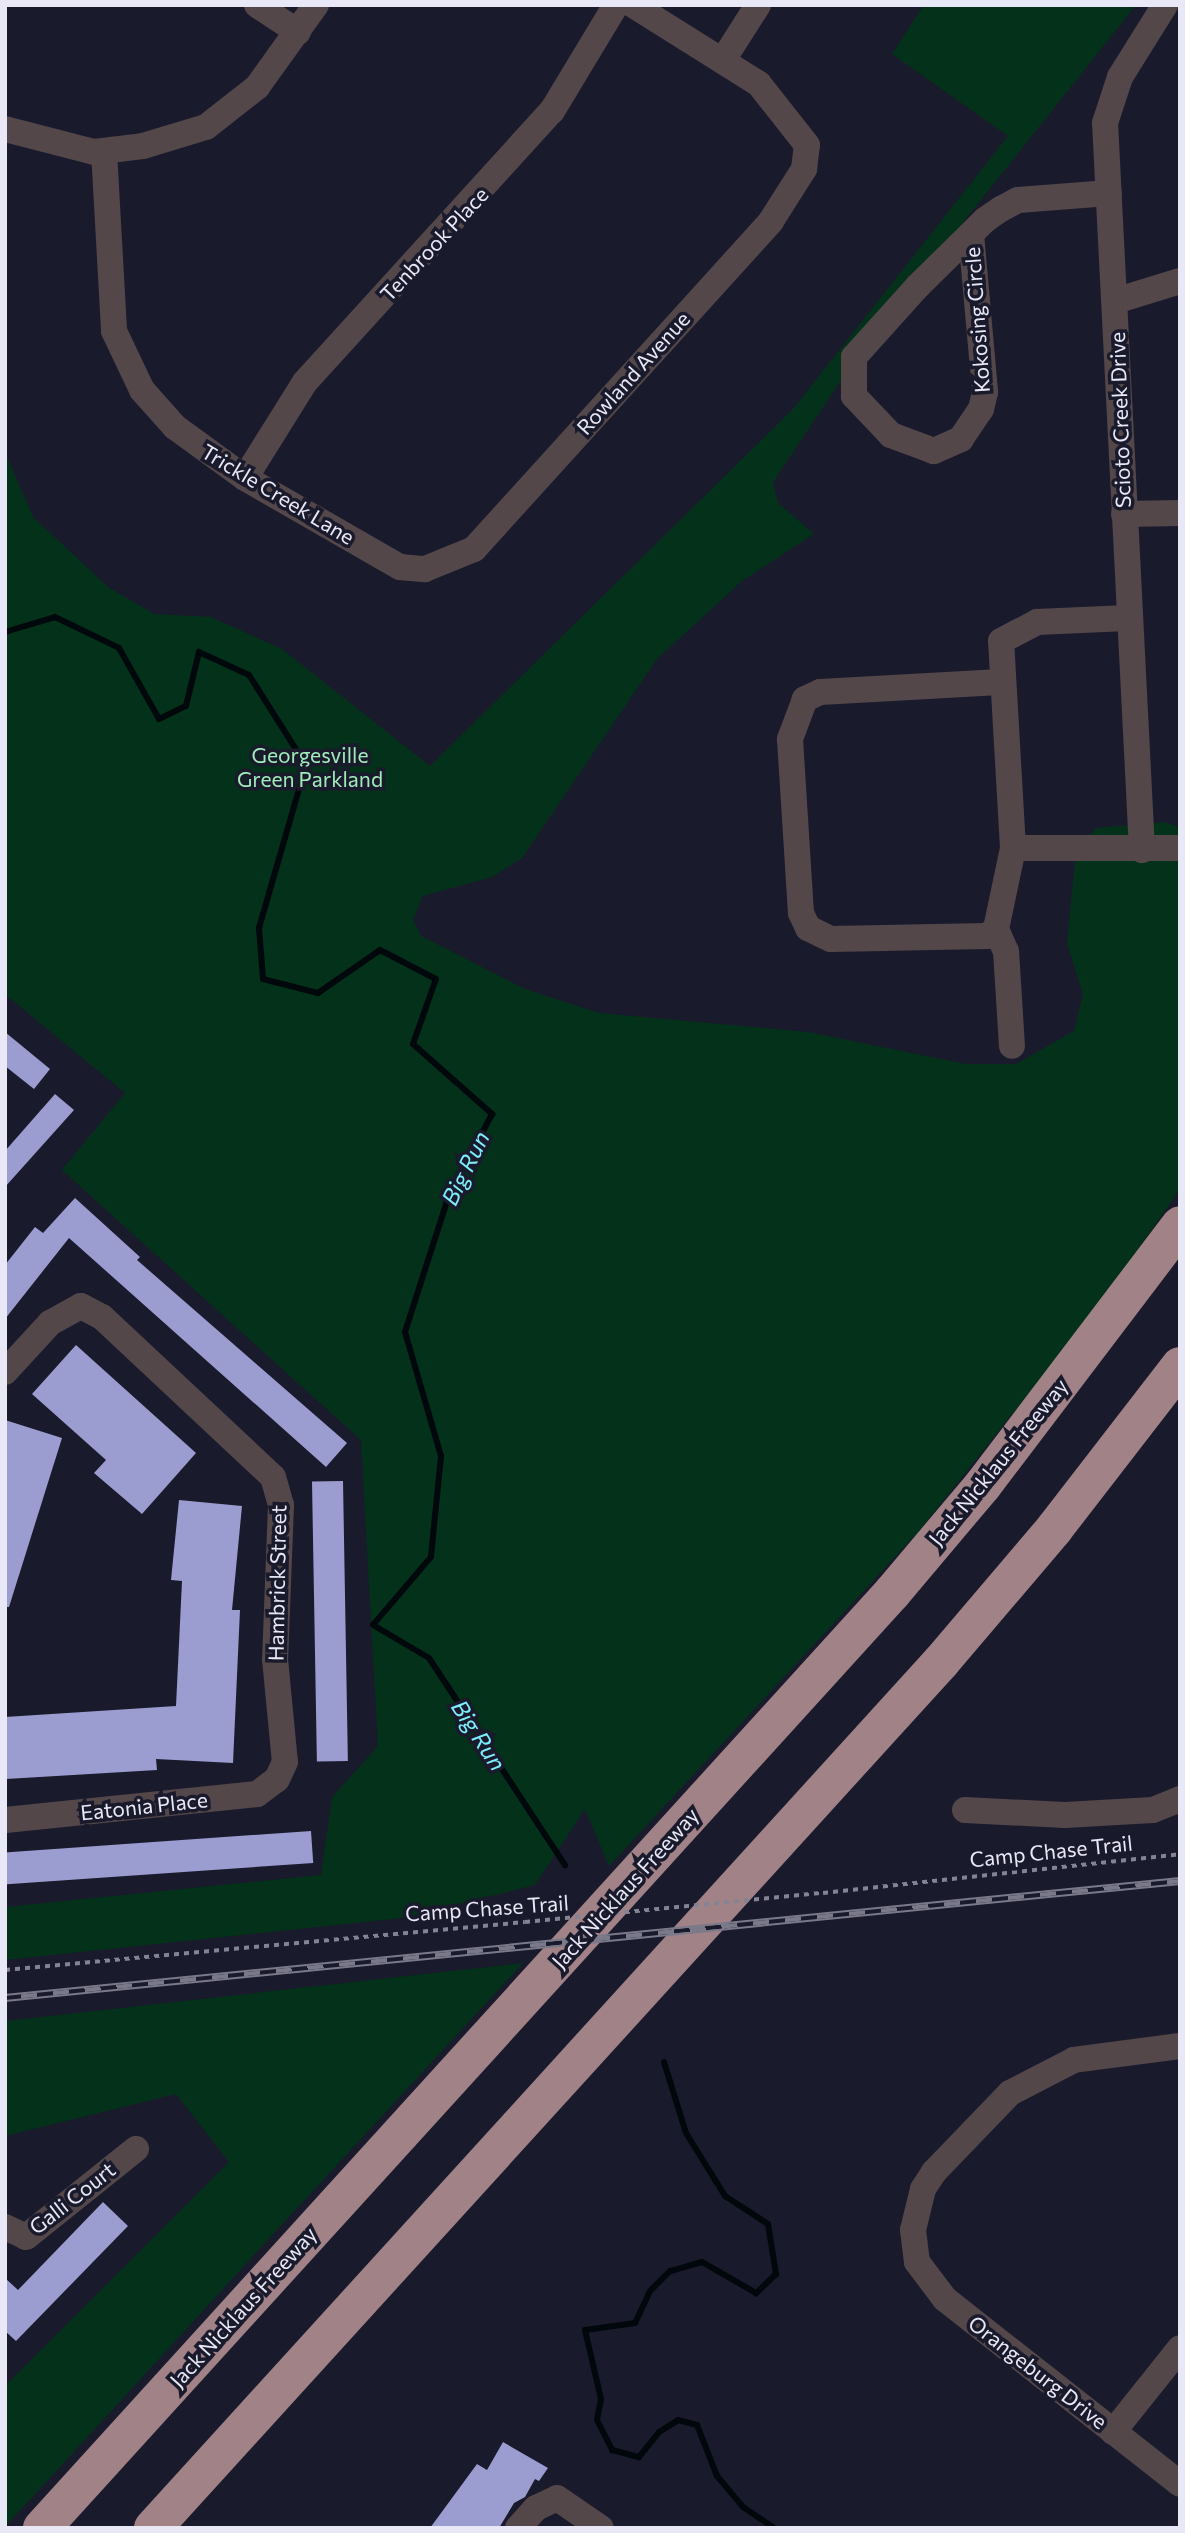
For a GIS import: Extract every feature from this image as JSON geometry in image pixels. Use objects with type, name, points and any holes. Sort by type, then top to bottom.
[{"type":"highway","name":"Jack Nicklaus Freeway","points":[[42,2528],[892,1593],[983,1485],[1180,1225]]},
{"type":"highway","points":[[153,2528],[941,1662],[1054,1529],[1180,1366]]},
{"type":"street","points":[[257,5],[298,32]]},
{"type":"street","points":[[5,129],[69,149],[104,151],[206,127],[257,87],[316,5]]},
{"type":"street","name":"Tenbrook Place","points":[[245,478],[305,382],[552,111],[616,5]]},
{"type":"street","points":[[633,5],[723,60],[758,5]]},
{"type":"street","name":"Scioto Creek Drive","points":[[1142,850],[1127,618],[1105,123],[1110,99],[1165,5]]},
{"type":"street","name":"Rowland Avenue","points":[[425,569],[474,549],[771,221],[796,187],[807,145],[759,84],[723,60]]},
{"type":"street","name":"Trickle Creek Lane","points":[[104,151],[114,331],[127,360],[158,410],[245,478],[400,567],[425,569]]},
{"type":"street","name":"Kokosing Circle","points":[[971,234],[985,391],[981,409],[961,439],[934,451],[891,435],[854,397],[850,373],[854,357],[971,234],[1018,200],[1109,193]]},
{"type":"street","points":[[1115,301],[1180,281]]},
{"type":"street","points":[[1124,514],[1180,513]]},
{"type":"street","points":[[1013,1046],[1006,951],[996,929],[1013,848],[1000,682],[1001,641],[1018,628],[1037,622],[1127,618]]},
{"type":"street","points":[[996,929],[987,936],[831,939],[808,928],[802,912],[790,739],[805,699],[820,692],[1000,682]]},
{"type":"street","points":[[1013,848],[1180,848]]},
{"type":"street","name":"Hambrick Street","points":[[5,1372],[50,1323],[81,1306],[102,1317],[273,1477],[281,1505],[275,1659],[285,1762],[277,1779]]},
{"type":"street","name":"Eatonia Place","points":[[5,1820],[257,1794],[277,1779]]},
{"type":"street","points":[[965,1810],[1065,1815],[1153,1810],[1180,1800]]},
{"type":"street","name":"Orangeburg Drive","points":[[1180,2046],[1074,2060],[1010,2093],[923,2189],[914,2248],[925,2276],[945,2299],[1180,2484]]},
{"type":"street","name":"Galli Court","points":[[5,2227],[26,2237],[136,2148]]},
{"type":"street","points":[[1114,2432],[1180,2348]]},
{"type":"street","points":[[518,2528],[536,2508],[557,2498],[601,2528]]},
{"type":"path","name":"Camp Chase Trail","points":[[5,1970],[823,1893],[1180,1854]]},
{"type":"green space","name":"Georgesville Green Parkland","points":[[924,5],[1136,5],[860,352],[773,482],[778,503],[814,534],[742,581],[657,659],[522,858],[492,877],[423,896],[413,920],[421,936],[525,989],[599,1013],[808,1032],[966,1064],[1016,1064],[1074,1031],[1083,994],[1067,944],[1076,851],[1096,828],[1164,822],[1180,827],[1180,1189],[1099,1305],[919,1531],[609,1866],[585,1809],[535,1885],[402,1918],[5,1960],[5,1907],[321,1875],[332,1797],[378,1746],[361,1440],[62,1170],[125,1093],[5,994],[5,452],[33,517],[108,587],[154,614],[211,617],[282,649],[430,766],[793,409],[1008,136],[892,54]]},
{"type":"green space","points":[[523,1963],[5,2527],[5,2386],[229,2162],[176,2094],[5,2136],[5,2021]]},
{"type":"building","points":[[5,1032],[50,1069],[34,1089],[5,1066]]},
{"type":"building","points":[[55,1094],[74,1110],[5,1187],[5,1151]]},
{"type":"building","points":[[75,1198],[140,1257],[137,1260],[347,1443],[326,1467],[69,1238],[5,1319],[5,1265],[35,1227],[43,1233]]},
{"type":"building","points":[[76,1345],[196,1453],[142,1514],[94,1473],[106,1460],[32,1394]]},
{"type":"building","points":[[5,1420],[62,1438],[9,1607],[5,1607]]},
{"type":"building","points":[[343,1481],[348,1761],[317,1761],[312,1482]]},
{"type":"building","points":[[179,1500],[242,1506],[232,1610],[240,1610],[233,1763],[156,1759],[157,1770],[6,1779],[5,1717],[176,1706],[182,1581],[171,1580]]},
{"type":"building","points":[[311,1831],[313,1863],[7,1884],[5,1852]]},
{"type":"building","points":[[103,2202],[128,2226],[16,2341],[5,2331],[5,2278],[18,2290]]},
{"type":"building","points":[[503,2442],[548,2468],[539,2481],[535,2479],[525,2497],[514,2503],[499,2528],[430,2528],[477,2464],[487,2470]]},
{"type":"waterway","name":"Big Run","points":[[5,632],[55,617],[119,648],[159,719],[186,706],[199,652],[249,675],[306,765],[259,928],[263,979],[318,993],[380,950],[436,979],[413,1044],[492,1114],[448,1198],[405,1332],[441,1456],[431,1557],[373,1625],[429,1658],[565,1865]]},
{"type":"waterway","name":"Big Run","points":[[664,2062],[686,2133],[725,2196],[768,2224],[776,2274],[756,2293],[702,2262],[670,2271],[650,2291],[635,2323],[585,2330],[601,2399],[597,2420],[612,2450],[639,2457],[659,2432],[678,2420],[697,2425],[717,2476],[743,2507],[774,2528]]},
{"type":"railway","points":[[5,1998],[1180,1881]]}]
